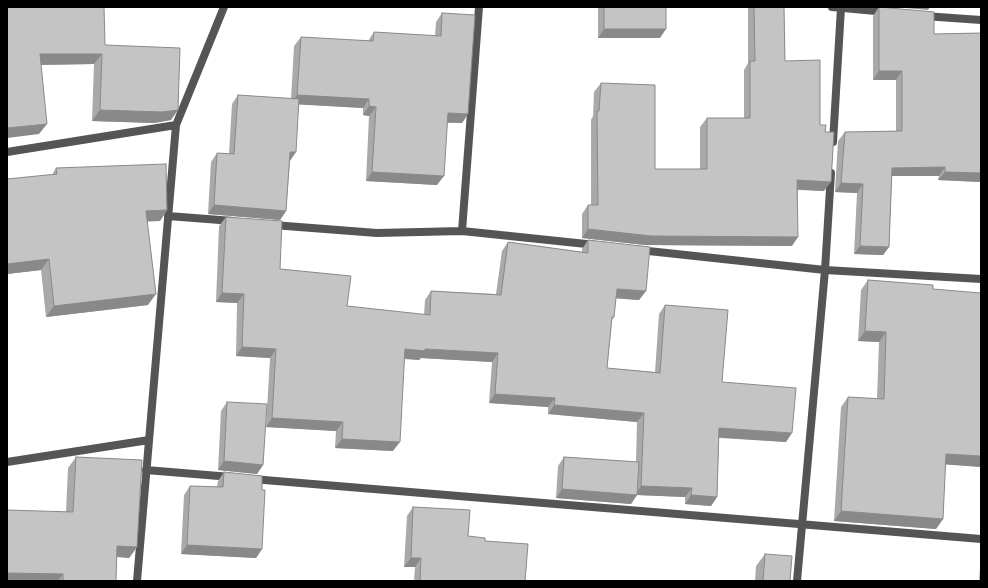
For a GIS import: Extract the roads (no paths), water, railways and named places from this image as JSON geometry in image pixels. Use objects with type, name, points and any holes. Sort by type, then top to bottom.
[{"type":"street","points":[[137,581],[176,124],[224,7]]},
{"type":"street","points":[[462,231],[479,7]]},
{"type":"street","points":[[832,7],[896,13]]},
{"type":"street","points":[[832,151],[841,8]]},
{"type":"street","points":[[919,15],[981,20]]},
{"type":"street","points":[[7,152],[176,124]]},
{"type":"street","points":[[797,581],[825,270],[831,167]]},
{"type":"street","points":[[168,216],[245,222]]},
{"type":"street","points":[[261,224],[377,234],[462,231],[604,246]]},
{"type":"street","points":[[628,249],[825,270],[981,279]]},
{"type":"street","points":[[7,462],[149,440]]},
{"type":"street","points":[[146,470],[981,539]]}]
